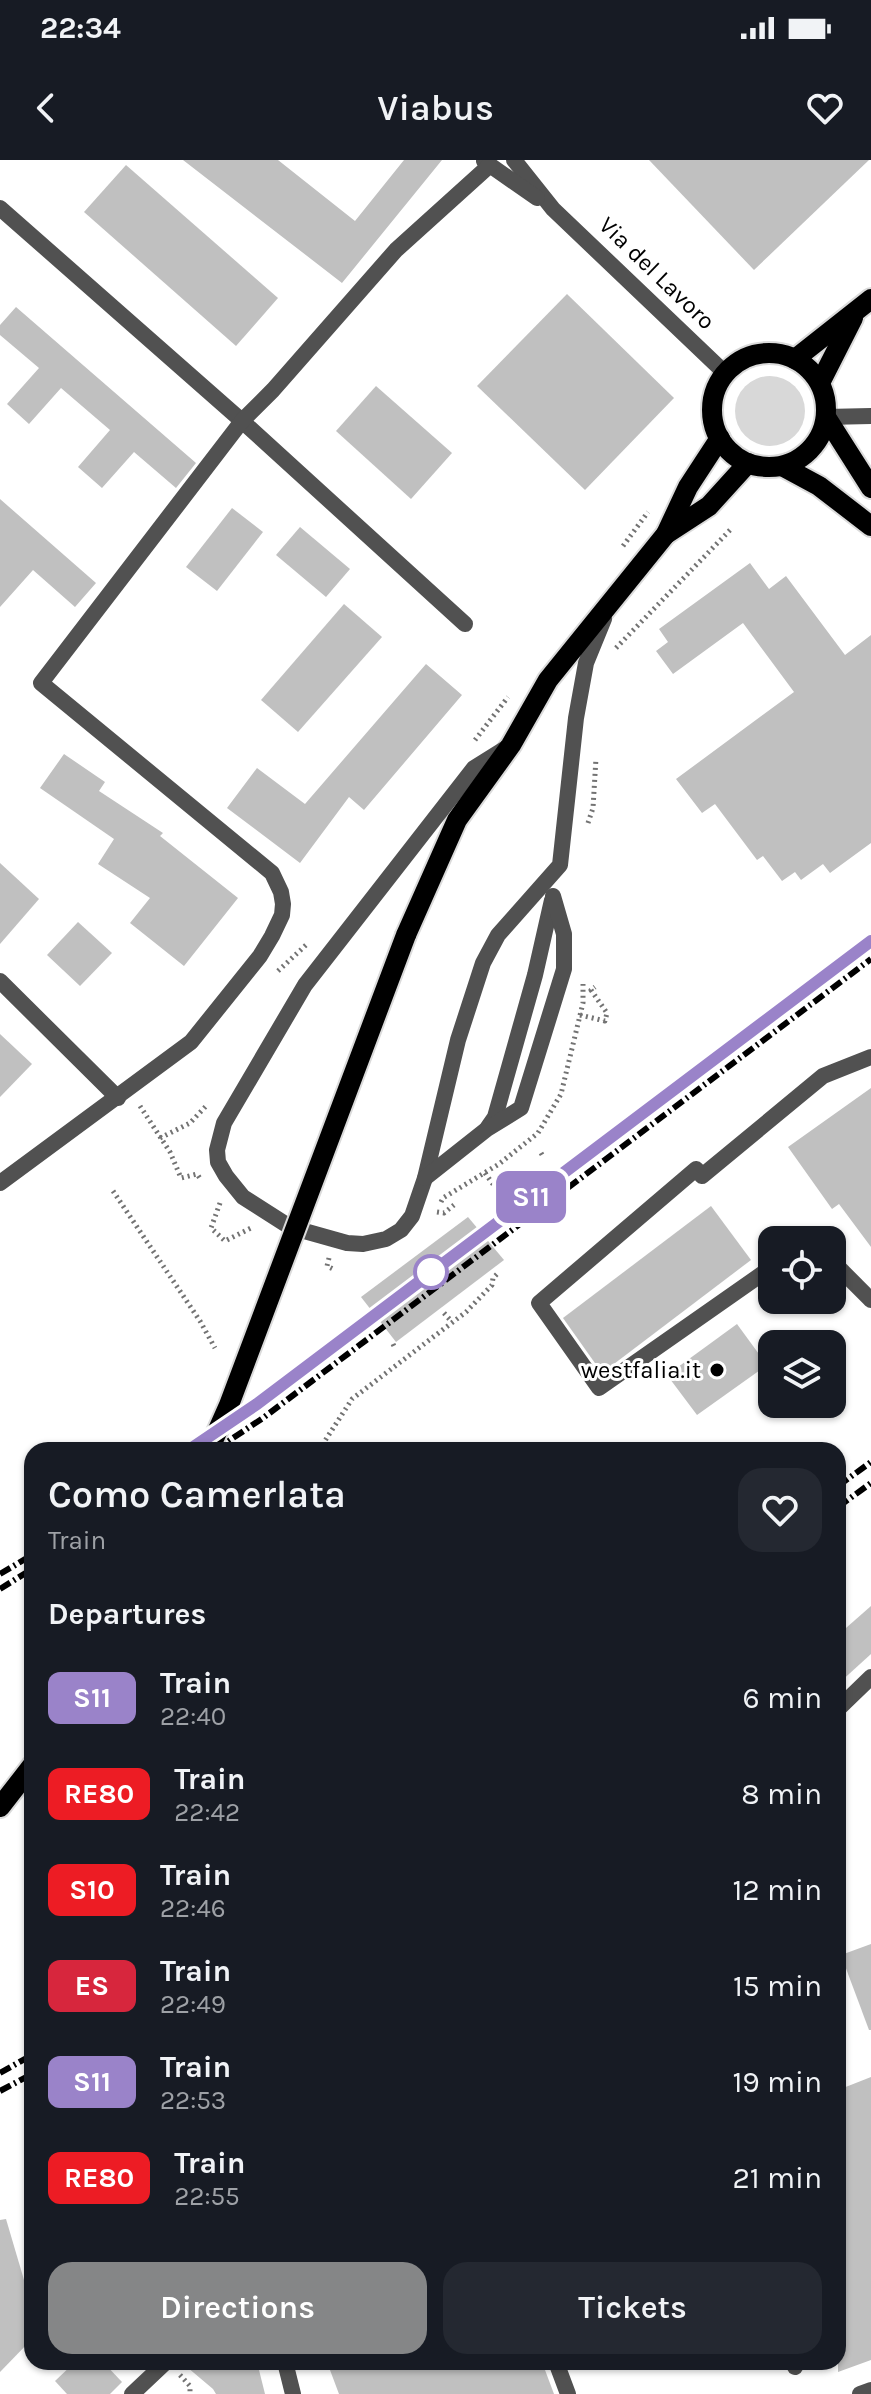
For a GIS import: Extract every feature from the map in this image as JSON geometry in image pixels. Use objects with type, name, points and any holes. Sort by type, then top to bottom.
[{"type":"main road","points":[[795,359],[871,299]]},
{"type":"main road","points":[[820,383],[855,314]]},
{"type":"main road","points":[[758,354],[777,354],[795,359],[809,369],[820,383],[826,400],[822,434],[812,449],[782,466],[765,467],[748,463],[732,453],[720,438],[714,422],[713,405],[717,388],[740,361],[758,354]]},
{"type":"main road","points":[[826,417],[871,488]]},
{"type":"main road","points":[[213,1442],[406,935],[457,820],[511,745],[548,680],[666,534],[688,487],[720,438]]},
{"type":"main road","points":[[666,534],[709,506],[748,463]]},
{"type":"main road","points":[[782,466],[819,486],[871,526]]},
{"type":"main road","points":[[0,1804],[24,1777]]},
{"type":"street","name":"Via del Lavoro","points":[[514,160],[553,209],[726,374]]},
{"type":"street","name":"Via del Lavoro","points":[[486,163],[553,209]]},
{"type":"street","points":[[0,1183],[191,1042],[260,956],[282,915],[281,892],[272,873],[41,683],[242,421],[396,250],[486,163]]},
{"type":"street","points":[[0,208],[242,421],[465,624]]},
{"type":"street","points":[[826,417],[871,416]]},
{"type":"street","points":[[487,1129],[495,1117],[535,975],[560,865],[576,718],[586,663],[612,603]]},
{"type":"street","points":[[511,745],[474,768],[305,985],[224,1123],[217,1150],[218,1162],[243,1197],[290,1227],[347,1243],[363,1244],[386,1239],[401,1230],[412,1216],[425,1178],[458,1040],[483,963],[498,935],[560,865]]},
{"type":"street","points":[[425,1178],[487,1129],[521,1108],[564,969],[564,934],[553,896]]},
{"type":"street","points":[[0,981],[118,1098]]},
{"type":"street","points":[[758,1277],[599,1388],[539,1303],[696,1169],[702,1176],[823,1076],[871,1057]]},
{"type":"street","points":[[846,1275],[871,1300]]},
{"type":"street","points":[[846,1701],[871,1677]]},
{"type":"street","points":[[132,2394],[158,2370]]},
{"type":"street","points":[[287,2370],[293,2394]]},
{"type":"street","points":[[559,2370],[568,2394]]},
{"type":"street","points":[[860,2394],[871,2390]]},
{"type":"path","points":[[621,548],[657,500]]},
{"type":"path","points":[[469,748],[517,686]]},
{"type":"path","points":[[275,974],[313,938]]},
{"type":"path","points":[[580,1015],[605,1021],[607,1013],[587,983]]},
{"type":"path","points":[[151,1099],[140,1106],[181,1178],[197,1174],[205,1184]]},
{"type":"path","points":[[160,1138],[197,1118],[210,1099]]},
{"type":"path","points":[[485,1173],[495,1187]]},
{"type":"path","points":[[113,1191],[215,1348]]},
{"type":"path","points":[[213,1194],[221,1204],[211,1228],[225,1241],[256,1225]]},
{"type":"path","points":[[437,1212],[444,1213],[454,1205]]},
{"type":"path","points":[[329,1255],[327,1266],[333,1269]]},
{"type":"path","points":[[324,1442],[352,1399],[466,1312],[492,1285],[493,1278],[499,1272]]},
{"type":"path","points":[[444,1313],[452,1322]]},
{"type":"shaded area","points":[[770,376],[795,386],[805,411],[795,436],[770,446],[745,436],[735,411],[745,386]]},
{"type":"building","points":[[183,160],[278,160],[355,221],[404,160],[442,160],[342,283]]},
{"type":"building","points":[[649,160],[869,160],[754,270]]},
{"type":"building","points":[[126,165],[278,298],[236,346],[84,212]]},
{"type":"building","points":[[567,294],[674,398],[585,490],[477,386]]},
{"type":"building","points":[[16,307],[196,463],[176,488],[134,452],[102,488],[78,467],[110,430],[61,388],[29,424],[7,404],[39,368],[0,335],[0,325]]},
{"type":"building","points":[[376,386],[452,453],[411,499],[336,431]]},
{"type":"building","points":[[0,499],[96,583],[75,607],[33,570],[0,607]]},
{"type":"building","points":[[232,508],[263,532],[217,591],[186,567]]},
{"type":"building","points":[[300,527],[350,569],[326,597],[276,555]]},
{"type":"building","points":[[750,563],[769,589],[786,576],[845,655],[871,635],[871,843],[830,873],[823,864],[801,880],[795,872],[782,881],[763,856],[757,860],[715,804],[702,813],[676,779],[794,692],[743,623],[673,674],[656,651],[668,642],[659,629]]},
{"type":"building","points":[[344,604],[382,637],[298,732],[261,700]]},
{"type":"building","points":[[426,664],[462,695],[364,810],[349,797],[300,863],[227,808],[257,768],[305,804]]},
{"type":"building","points":[[64,754],[105,782],[99,791],[163,833],[160,836],[238,898],[184,966],[130,923],[150,898],[98,864],[114,839],[40,788]]},
{"type":"building","points":[[0,863],[39,899],[0,944]]},
{"type":"building","points":[[78,922],[112,953],[80,986],[47,955]]},
{"type":"building","points":[[0,1034],[32,1064],[0,1097]]},
{"type":"building","points":[[871,1088],[871,1247],[839,1204],[832,1209],[788,1147]]},
{"type":"building","points":[[711,1206],[751,1260],[602,1373],[563,1318]]},
{"type":"building","points":[[468,1217],[504,1260],[396,1342],[361,1297]]},
{"type":"building","name":"westfalia.it","points":[[737,1324],[758,1353],[758,1371],[697,1415],[667,1375]]},
{"type":"building","points":[[871,1606],[871,1654],[846,1677],[846,1628]]},
{"type":"building","points":[[871,1944],[871,2030],[846,1968],[846,1953]]},
{"type":"building","points":[[871,2077],[871,2360],[846,2369],[846,2087]]},
{"type":"building","points":[[6,2219],[24,2280],[24,2347],[0,2372],[0,2220]]},
{"type":"building","points":[[67,2370],[111,2370],[122,2382],[110,2394],[67,2394],[55,2381]]},
{"type":"building","points":[[190,2370],[259,2370],[265,2394],[216,2394]]},
{"type":"building","points":[[330,2370],[545,2370],[554,2394],[339,2394]]},
{"type":"railway","points":[[201,1442],[257,1404],[871,941]]},
{"type":"railway","points":[[227,1442],[871,959]]},
{"type":"railway","points":[[846,1480],[871,1462]]},
{"type":"railway","points":[[846,1501],[871,1483]]},
{"type":"railway","points":[[0,1574],[24,1560]]},
{"type":"railway","points":[[0,1589],[24,1574]]},
{"type":"railway","points":[[0,2073],[24,2060]]},
{"type":"railway","points":[[0,2091],[24,2078]]},
{"type":"train","name":"S11","points":[[201,1442],[257,1404],[871,941]]},
{"type":"place","name":"westfalia.it","points":[[717,1370]]}]
